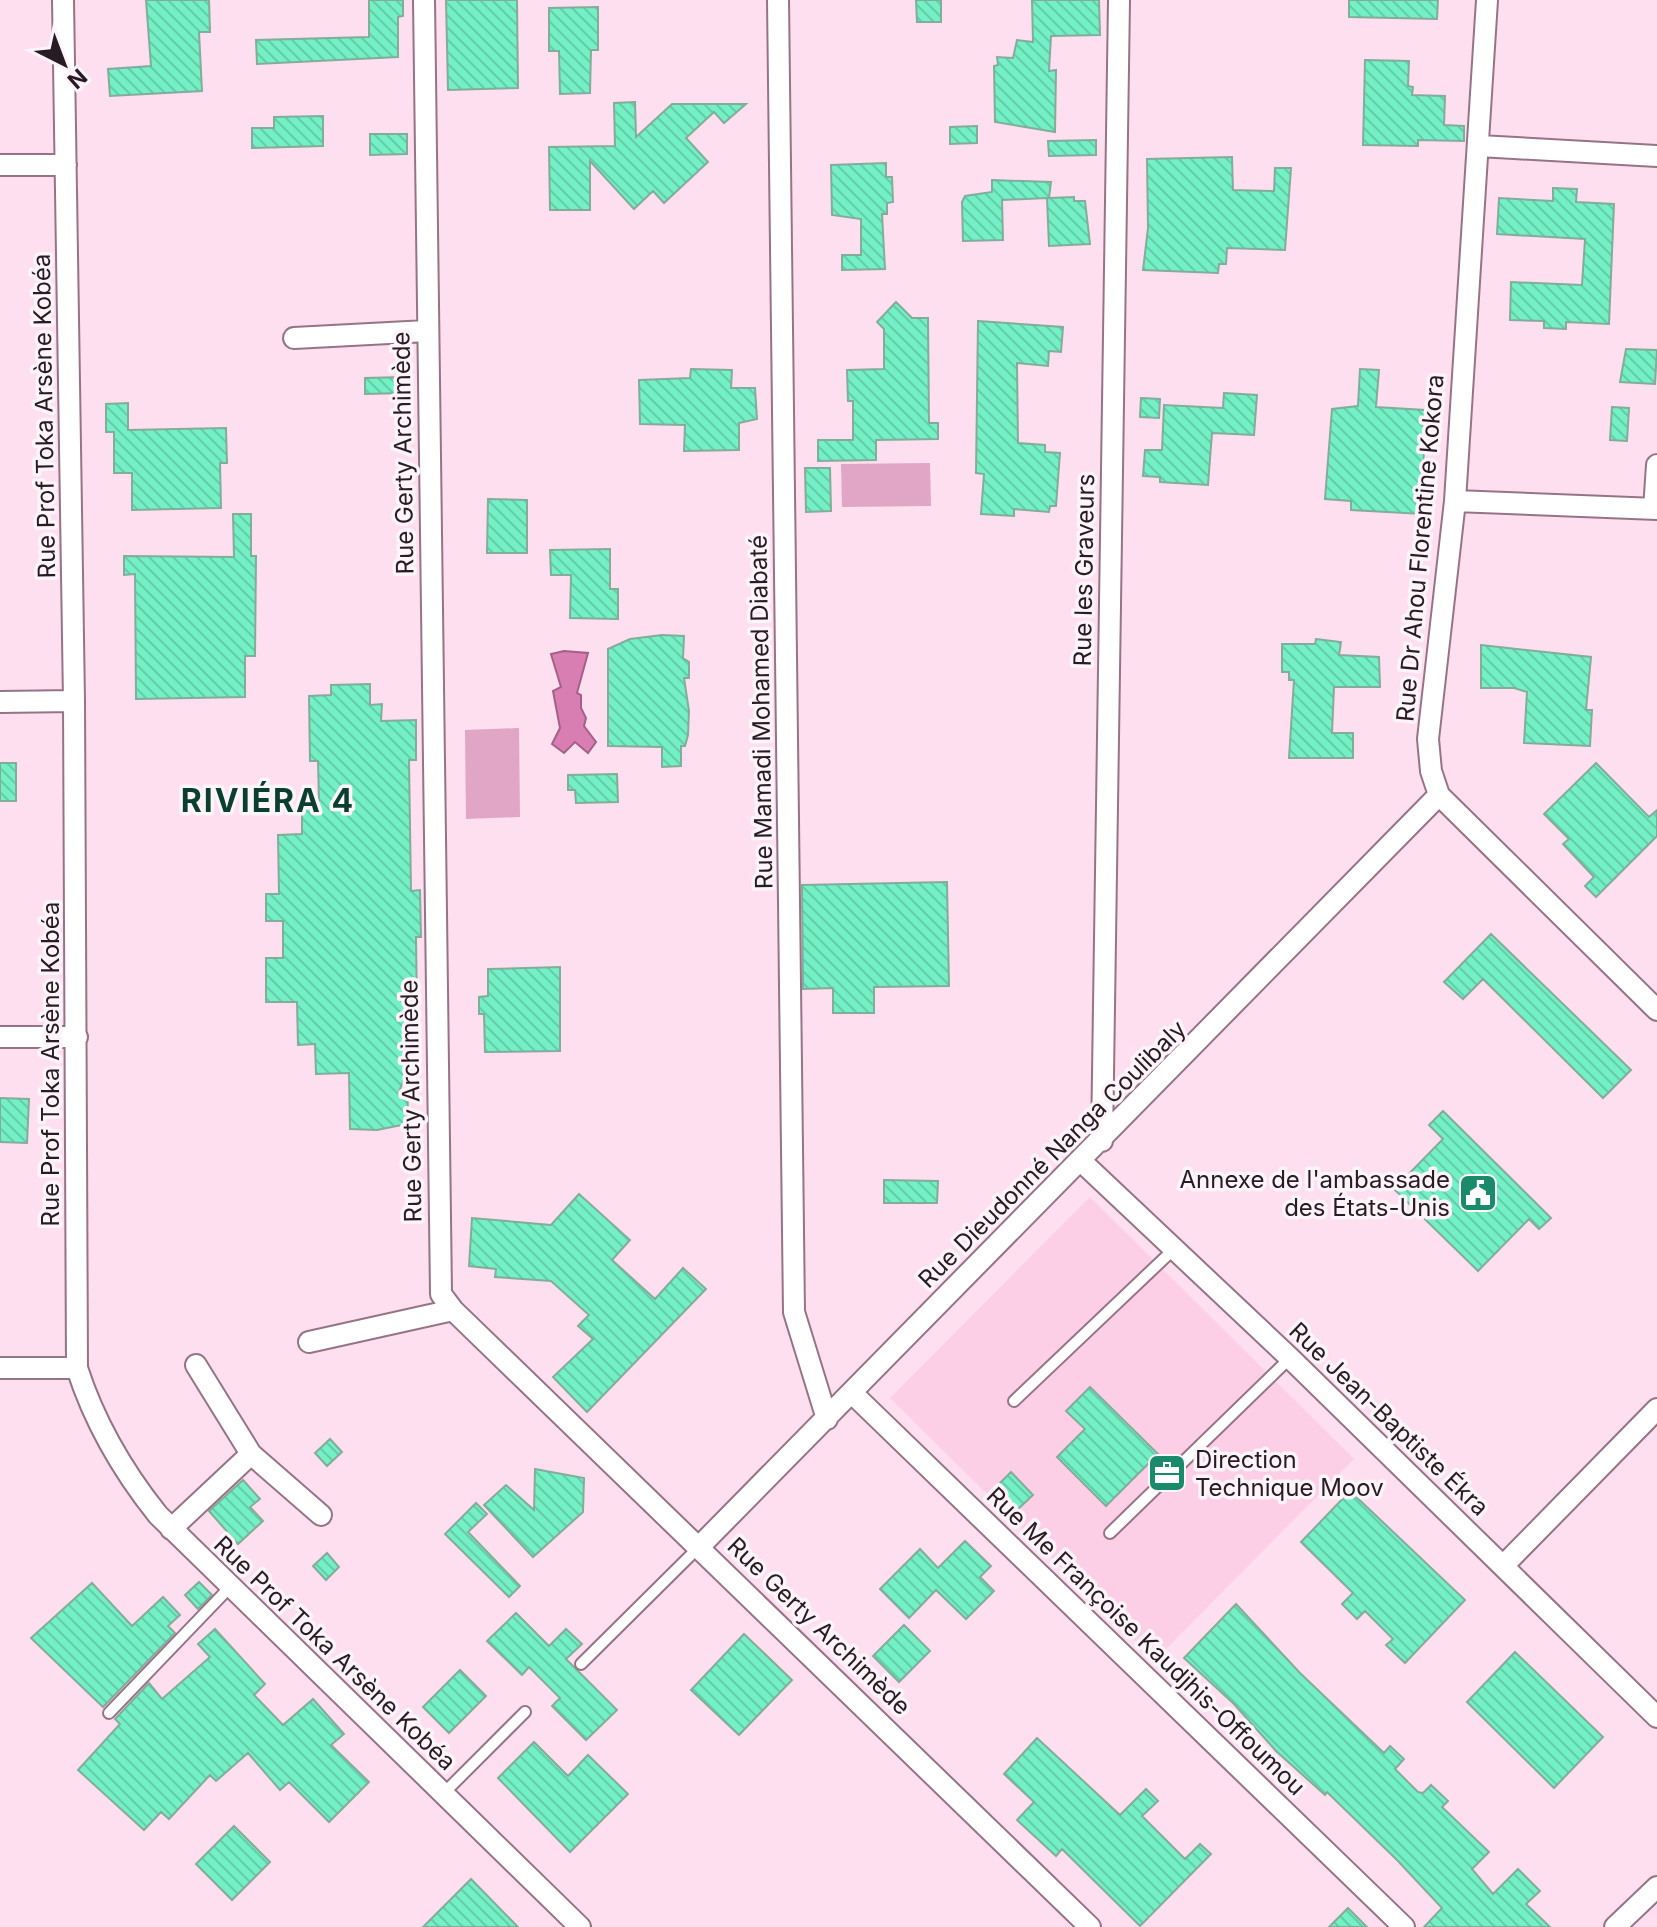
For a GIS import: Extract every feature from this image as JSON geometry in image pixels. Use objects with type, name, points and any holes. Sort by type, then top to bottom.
[{"type":"street","name":"Rue Prof Toka Arsène Kobéa","points":[[63,0],[74,701],[77,1368],[87,1399],[127,1476],[171,1529],[580,1927]]},
{"type":"street","name":"Rue Gerty Archimède","points":[[424,0],[441,1294],[453,1310],[1090,1927]]},
{"type":"street","name":"Rue Mamadi Mohamed Diabaté","points":[[778,0],[794,1312],[827,1419]]},
{"type":"street","name":"Rue les Graveurs","points":[[1102,1141],[1119,0]]},
{"type":"street","name":"Rue Dr Ahou Florentine Kokora","points":[[1439,795],[1431,771],[1428,739],[1455,501],[1487,0]]},
{"type":"street","points":[[1479,146],[1657,156]]},
{"type":"street","points":[[0,165],[66,165]]},
{"type":"street","points":[[294,338],[427,331]]},
{"type":"street","points":[[1455,501],[1655,509],[1657,465]]},
{"type":"street","points":[[0,702],[74,701]]},
{"type":"street","points":[[1439,795],[1657,1010]]},
{"type":"street","name":"Rue Dieudonné Nanga Coulibaly","points":[[700,1546],[1082,1162],[1439,795]]},
{"type":"street","points":[[0,1037],[77,1037]]},
{"type":"street","name":"Rue Jean-Baptiste Ékra","points":[[1082,1162],[1290,1358],[1657,1717]]},
{"type":"street","points":[[309,1342],[453,1310]]},
{"type":"street","points":[[196,1365],[251,1454],[321,1515]]},
{"type":"street","points":[[0,1368],[77,1368]]},
{"type":"street","name":"Rue Me Françoise Kaudjhis-Offoumou","points":[[852,1393],[1404,1927]]},
{"type":"street","points":[[1503,1566],[1657,1409]]},
{"type":"street","points":[[171,1529],[251,1454]]},
{"type":"street","points":[[1615,1927],[1657,1887]]},
{"type":"lane","points":[[1014,1401],[1174,1249]]},
{"type":"lane","points":[[1110,1533],[1290,1358]]},
{"type":"lane","points":[[581,1664],[700,1546]]},
{"type":"lane","points":[[109,1713],[230,1587]]},
{"type":"lane","points":[[442,1795],[525,1712]]},
{"type":"shaded area","points":[[930,463],[931,506],[842,507],[841,464]]},
{"type":"shaded area","points":[[564,651],[588,653],[577,693],[581,695],[581,708],[586,718],[584,726],[596,742],[588,753],[575,742],[564,753],[552,744],[560,728],[553,691],[561,687],[551,654]]},
{"type":"shaded area","points":[[519,728],[520,817],[466,819],[465,730]]},
{"type":"shaded area","name":"Direction Technique Moov","points":[[1090,1197],[1354,1459],[1155,1660],[890,1398]]},
{"type":"building","points":[[146,0],[209,0],[210,32],[199,32],[202,91],[110,96],[108,69],[151,66]]},
{"type":"building","points":[[369,0],[403,0],[403,16],[398,17],[398,57],[257,64],[256,40],[369,37]]},
{"type":"building","points":[[446,0],[517,0],[518,88],[448,90]]},
{"type":"building","points":[[916,0],[941,0],[941,22],[917,22]]},
{"type":"building","points":[[1032,0],[1099,0],[1100,35],[1051,36],[1049,71],[1056,70],[1055,132],[995,122],[994,66],[998,65],[997,57],[1013,58],[1017,40],[1033,42]]},
{"type":"building","points":[[1349,0],[1438,0],[1437,19],[1349,17]]},
{"type":"building","points":[[598,7],[598,50],[591,50],[590,93],[560,94],[559,51],[549,51],[549,8]]},
{"type":"building","points":[[1365,60],[1409,61],[1408,86],[1413,87],[1412,95],[1445,96],[1444,125],[1464,126],[1464,141],[1418,140],[1418,146],[1363,145]]},
{"type":"building","points":[[635,102],[636,137],[672,104],[746,104],[724,123],[714,112],[686,138],[708,162],[664,203],[653,191],[634,209],[590,161],[590,210],[550,210],[549,147],[615,146],[614,103]]},
{"type":"building","points":[[323,116],[323,146],[252,148],[252,128],[274,128],[274,117]]},
{"type":"building","points":[[977,126],[977,143],[950,144],[950,127]]},
{"type":"building","points":[[370,134],[407,134],[407,154],[370,155]]},
{"type":"building","points":[[1096,140],[1096,155],[1049,156],[1048,141]]},
{"type":"building","points":[[1232,157],[1233,190],[1274,191],[1275,168],[1291,168],[1285,250],[1227,248],[1226,264],[1219,264],[1218,273],[1143,270],[1148,228],[1147,159]]},
{"type":"building","points":[[886,163],[886,177],[892,177],[893,202],[887,203],[887,214],[882,214],[885,269],[842,270],[842,255],[861,255],[861,219],[832,215],[831,165]]},
{"type":"building","points":[[992,180],[1051,182],[1049,198],[1074,197],[1074,201],[1085,201],[1090,244],[1049,246],[1047,198],[1002,200],[1003,240],[963,241],[962,202],[965,196],[992,192]]},
{"type":"building","points":[[1553,188],[1577,189],[1576,202],[1614,204],[1609,324],[1566,322],[1566,329],[1544,328],[1544,321],[1510,320],[1511,282],[1582,285],[1585,239],[1497,234],[1499,198],[1553,201]]},
{"type":"building","points":[[896,302],[912,318],[928,318],[929,423],[938,423],[938,439],[876,440],[876,460],[818,461],[818,440],[853,440],[853,401],[848,401],[847,370],[884,369],[884,329],[877,322]]},
{"type":"building","points":[[978,321],[1063,327],[1061,352],[1049,351],[1048,366],[1017,363],[1018,443],[1045,445],[1045,452],[1060,453],[1056,506],[1050,506],[1049,512],[1014,509],[1014,516],[981,514],[984,474],[976,473]]},
{"type":"building","points":[[1626,349],[1657,350],[1655,384],[1620,382]]},
{"type":"building","points":[[691,369],[732,370],[731,388],[755,388],[757,419],[739,423],[739,450],[684,451],[685,425],[640,424],[639,380],[690,378]]},
{"type":"building","points":[[1360,369],[1379,370],[1376,407],[1425,410],[1422,514],[1351,510],[1351,501],[1325,499],[1332,409],[1358,406]]},
{"type":"building","points":[[403,377],[403,393],[365,394],[365,378]]},
{"type":"building","points":[[1224,393],[1257,395],[1254,435],[1212,433],[1208,485],[1160,482],[1160,477],[1143,476],[1145,450],[1162,450],[1164,405],[1223,408]]},
{"type":"building","points":[[1141,398],[1160,399],[1159,418],[1140,417]]},
{"type":"building","points":[[128,403],[128,430],[226,428],[227,463],[220,463],[221,508],[132,510],[132,473],[114,473],[114,432],[106,432],[106,404]]},
{"type":"building","points":[[1612,407],[1629,408],[1627,441],[1610,440]]},
{"type":"building","points":[[805,468],[830,468],[831,511],[806,512]]},
{"type":"building","points":[[488,499],[527,500],[527,553],[487,553]]},
{"type":"building","points":[[233,514],[251,514],[251,556],[256,556],[255,656],[245,656],[245,697],[136,699],[135,574],[124,575],[124,556],[234,557]]},
{"type":"building","points":[[610,549],[610,589],[618,589],[618,619],[570,618],[571,575],[551,575],[550,550]]},
{"type":"building","points":[[684,636],[683,658],[689,662],[689,678],[684,678],[689,711],[688,735],[685,746],[681,746],[681,766],[662,767],[662,747],[608,746],[608,649],[630,639]]},
{"type":"building","points":[[1316,639],[1341,642],[1339,655],[1379,657],[1380,687],[1334,687],[1332,733],[1353,733],[1353,758],[1289,758],[1294,680],[1289,680],[1289,672],[1282,672],[1282,644],[1315,644]]},
{"type":"building","points":[[1481,645],[1591,657],[1586,710],[1592,710],[1590,746],[1524,743],[1527,692],[1514,688],[1481,688]]},
{"type":"building","points":[[370,684],[370,705],[382,704],[381,721],[416,720],[416,760],[409,760],[411,891],[420,890],[421,937],[416,937],[417,1009],[406,1009],[406,1074],[399,1092],[408,1095],[407,1124],[377,1130],[350,1129],[349,1073],[316,1074],[315,1044],[298,1045],[297,1002],[266,1002],[266,958],[283,958],[283,921],[266,921],[266,894],[279,894],[278,835],[302,834],[302,801],[319,801],[318,761],[310,761],[309,696],[331,695],[331,685]]},
{"type":"building","points":[[0,763],[16,763],[16,801],[0,801]]},
{"type":"building","points":[[1596,763],[1649,817],[1657,810],[1657,836],[1596,897],[1585,886],[1594,877],[1563,844],[1569,839],[1544,814]]},
{"type":"building","points":[[617,774],[618,802],[576,803],[575,790],[568,790],[568,775]]},
{"type":"building","points":[[947,882],[949,986],[874,987],[874,1013],[833,1013],[833,988],[803,989],[802,885]]},
{"type":"building","points":[[1491,934],[1631,1070],[1603,1098],[1483,979],[1463,999],[1444,982]]},
{"type":"building","points":[[560,967],[560,1051],[485,1052],[484,1014],[479,1014],[479,997],[488,996],[488,969]]},
{"type":"building","points":[[0,1098],[29,1099],[27,1143],[0,1142]]},
{"type":"building","points":[[1443,1111],[1551,1218],[1539,1229],[1529,1219],[1478,1271],[1394,1189],[1443,1139],[1429,1125]]},
{"type":"building","points":[[884,1180],[938,1181],[937,1203],[884,1203]]},
{"type":"building","points":[[579,1194],[630,1240],[612,1260],[655,1299],[683,1268],[706,1289],[587,1412],[553,1377],[593,1339],[578,1326],[589,1315],[551,1281],[495,1277],[496,1269],[469,1266],[472,1218],[551,1225]]},
{"type":"building","points":[[1090,1387],[1158,1454],[1106,1506],[1057,1457],[1085,1429],[1066,1411]]},
{"type":"building","points":[[330,1439],[342,1452],[327,1466],[315,1453]]},
{"type":"building","points":[[535,1469],[584,1478],[583,1512],[533,1557],[484,1505],[506,1485],[534,1510]]},
{"type":"building","points":[[1011,1472],[1033,1495],[1011,1516],[989,1494]]},
{"type":"building","points":[[243,1480],[260,1499],[250,1507],[263,1521],[238,1544],[209,1511]]},
{"type":"building","points":[[1350,1491],[1465,1600],[1405,1663],[1386,1645],[1393,1639],[1365,1611],[1357,1619],[1342,1604],[1353,1593],[1301,1542]]},
{"type":"building","points":[[476,1503],[487,1514],[468,1532],[520,1586],[509,1597],[445,1534]]},
{"type":"building","points":[[965,1541],[991,1566],[980,1577],[994,1591],[966,1619],[936,1590],[909,1618],[880,1589],[920,1549],[938,1568]]},
{"type":"building","points":[[327,1553],[339,1567],[326,1580],[313,1566]]},
{"type":"building","points":[[199,1582],[212,1595],[198,1609],[185,1595]]},
{"type":"building","points":[[92,1583],[132,1626],[163,1597],[180,1615],[168,1626],[175,1633],[103,1707],[31,1638]]},
{"type":"building","points":[[1236,1604],[1300,1673],[1384,1753],[1390,1746],[1404,1759],[1395,1769],[1418,1792],[1423,1793],[1431,1785],[1448,1801],[1442,1807],[1489,1852],[1472,1869],[1493,1894],[1518,1869],[1540,1891],[1526,1904],[1550,1927],[1424,1927],[1442,1908],[1327,1792],[1325,1795],[1276,1751],[1234,1704],[1184,1658]]},
{"type":"building","points":[[516,1613],[549,1646],[566,1629],[582,1644],[566,1659],[617,1710],[586,1740],[552,1706],[560,1698],[529,1667],[522,1675],[487,1641]]},
{"type":"building","points":[[904,1625],[930,1651],[899,1682],[873,1656]]},
{"type":"building","points":[[215,1629],[265,1684],[254,1695],[283,1725],[313,1699],[344,1734],[331,1745],[369,1782],[329,1822],[289,1782],[280,1790],[248,1753],[216,1781],[210,1775],[169,1819],[161,1812],[144,1830],[78,1770],[120,1724],[115,1719],[149,1683],[162,1699],[210,1657],[198,1644]]},
{"type":"building","points":[[744,1634],[792,1680],[739,1735],[691,1690]]},
{"type":"building","points":[[1515,1652],[1603,1737],[1554,1788],[1467,1702]]},
{"type":"building","points":[[460,1670],[486,1696],[449,1733],[423,1707]]},
{"type":"building","points":[[1037,1738],[1120,1815],[1146,1789],[1158,1801],[1142,1816],[1185,1859],[1200,1844],[1211,1854],[1140,1926],[1062,1849],[1056,1856],[1017,1820],[1034,1802],[1004,1774]]},
{"type":"building","points":[[534,1742],[568,1776],[588,1755],[628,1794],[570,1852],[498,1778]]},
{"type":"building","points":[[234,1826],[270,1862],[232,1900],[196,1864]]},
{"type":"building","points":[[471,1879],[518,1927],[423,1927]]},
{"type":"building","points":[[1348,1908],[1367,1927],[1329,1927]]},
{"type":"place","name":"Annexe de l'ambassade des États-Unis","points":[[1478,1193]]},
{"type":"place","name":"Direction Technique Moov","points":[[1167,1473]]},
{"type":"district","name":"RIVIÉRA 4","points":[[268,800]]}]
